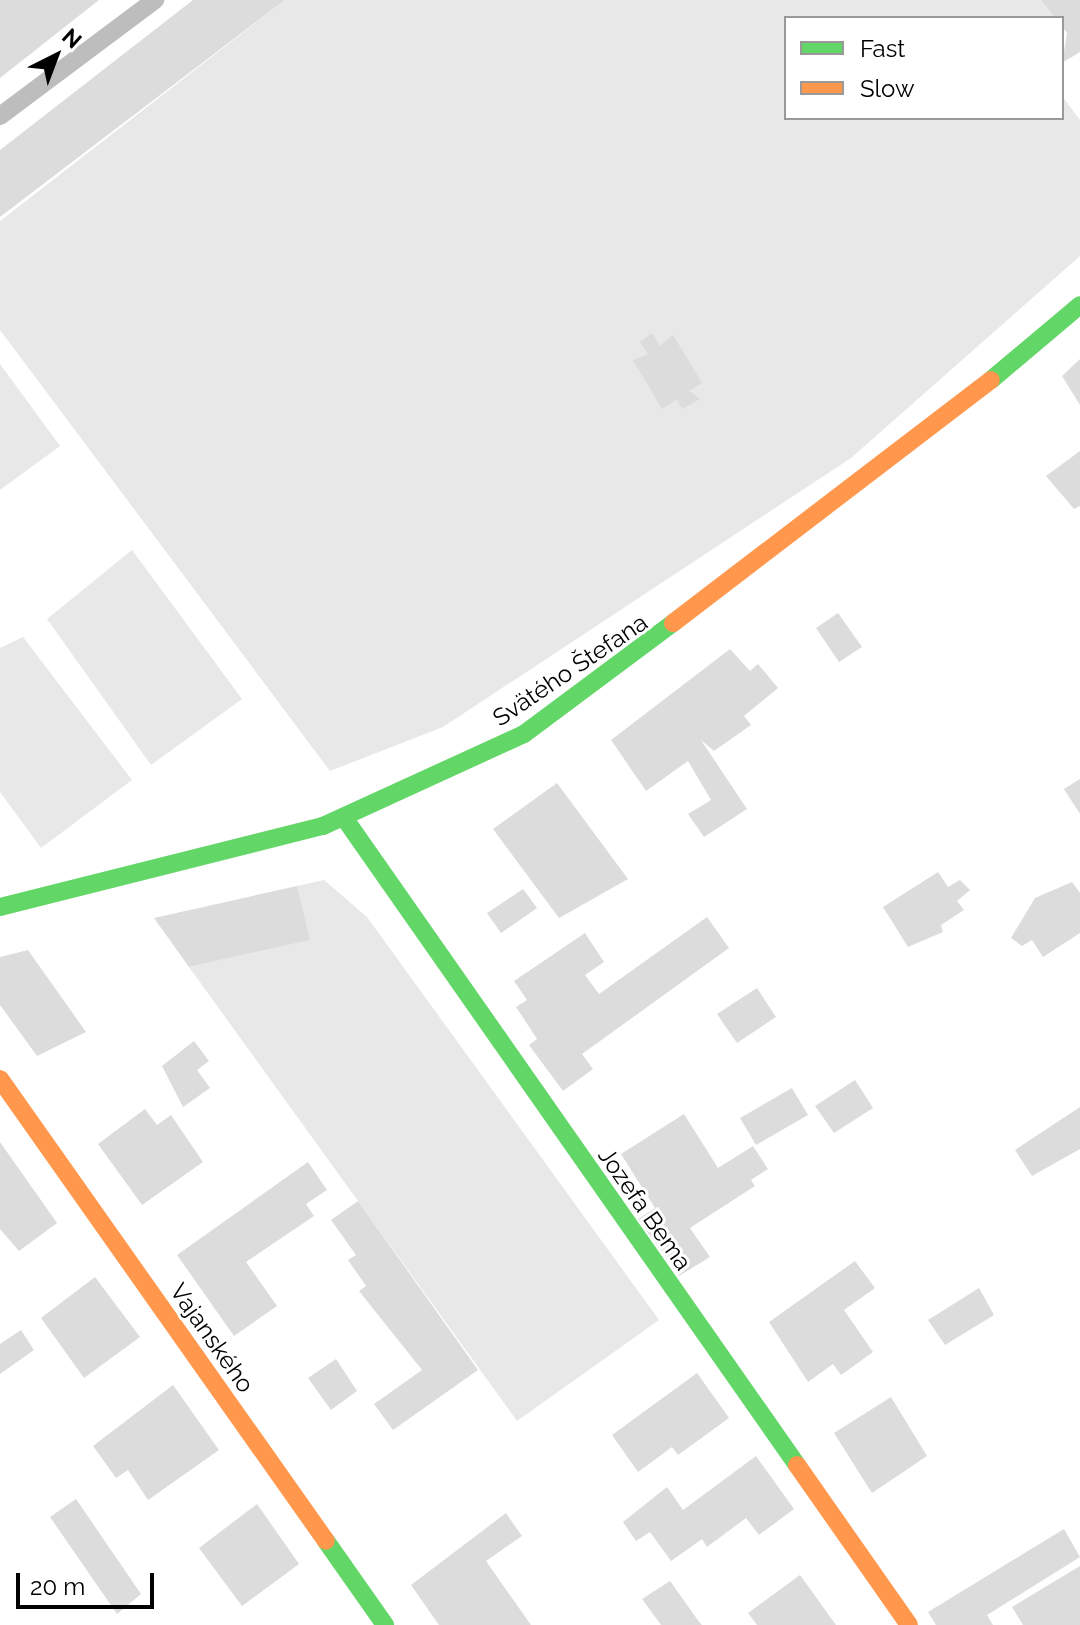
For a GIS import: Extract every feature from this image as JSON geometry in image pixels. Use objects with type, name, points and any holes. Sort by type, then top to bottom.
[{"type":"street","name":"Svätého Štefana","points":[[0,907],[345,819],[524,734],[629,664],[908,450],[1080,305]]},
{"type":"street","name":"Jozefa Bema","points":[[345,819],[909,1625]]},
{"type":"street","name":"Vajanského","points":[[0,1079],[385,1625]]},
{"type":"lane","points":[[0,116],[155,0]]},
{"type":"shaded area","points":[[285,0],[1041,0],[1054,16],[784,16],[784,120],[1064,120],[1064,99],[1080,120],[1080,256],[851,458],[443,727],[330,771],[0,330],[0,221]]},
{"type":"shaded area","points":[[0,364],[60,446],[0,490]]},
{"type":"shaded area","points":[[132,550],[242,699],[151,765],[47,619]]},
{"type":"shaded area","points":[[23,637],[132,780],[41,848],[0,792],[0,648]]},
{"type":"shaded area","points":[[324,880],[367,917],[659,1320],[517,1421],[189,967],[309,940],[297,886]]},
{"type":"building","points":[[0,0],[99,0],[0,78]]},
{"type":"building","points":[[193,0],[285,0],[0,217],[0,150]]},
{"type":"building","points":[[1041,0],[1080,0],[1080,52],[1064,62],[1067,33],[1064,16],[1054,16]]},
{"type":"building","points":[[652,333],[660,346],[673,335],[702,383],[689,391],[700,399],[682,409],[677,399],[662,409],[633,360],[648,354],[640,342]]},
{"type":"building","points":[[1080,359],[1080,405],[1062,376]]},
{"type":"building","points":[[1080,451],[1080,506],[1074,509],[1046,476]]},
{"type":"building","points":[[838,613],[862,647],[839,662],[816,628]]},
{"type":"building","points":[[730,649],[750,671],[758,664],[778,688],[744,716],[751,725],[714,751],[701,740],[747,809],[704,837],[688,814],[711,800],[688,761],[646,791],[611,740]]},
{"type":"building","points":[[1080,779],[1080,814],[1064,789]]},
{"type":"building","points":[[557,783],[628,879],[559,918],[493,829]]},
{"type":"building","points":[[938,872],[948,887],[960,880],[970,890],[957,901],[964,910],[941,925],[943,932],[908,947],[883,907]]},
{"type":"building","points":[[1072,882],[1080,893],[1080,933],[1043,957],[1032,940],[1022,946],[1011,938],[1035,898]]},
{"type":"building","points":[[297,886],[310,940],[189,967],[154,918]]},
{"type":"building","points":[[523,889],[537,908],[501,933],[487,913]]},
{"type":"building","points":[[707,917],[729,948],[582,1054],[593,1069],[563,1091],[529,1045],[537,1039],[516,1007],[527,1000],[514,981],[585,933],[604,962],[585,975],[599,994]]},
{"type":"building","points":[[28,950],[86,1032],[37,1056],[0,1005],[0,957]]},
{"type":"building","points":[[757,988],[776,1017],[737,1043],[717,1014]]},
{"type":"building","points":[[194,1041],[209,1061],[197,1070],[210,1088],[183,1107],[162,1066]]},
{"type":"building","points":[[855,1080],[873,1108],[834,1133],[815,1106]]},
{"type":"building","points":[[792,1088],[808,1115],[756,1145],[740,1118]]},
{"type":"building","points":[[1080,1107],[1080,1149],[1032,1176],[1015,1150]]},
{"type":"building","points":[[145,1109],[157,1125],[171,1115],[203,1162],[142,1205],[98,1144]]},
{"type":"building","points":[[684,1114],[718,1168],[753,1146],[768,1169],[751,1180],[755,1186],[690,1228],[710,1257],[679,1276],[638,1219],[655,1208],[621,1154]]},
{"type":"building","points":[[0,1142],[57,1223],[19,1251],[0,1229]]},
{"type":"building","points":[[308,1162],[327,1190],[306,1204],[314,1216],[246,1262],[277,1306],[234,1336],[177,1255]]},
{"type":"building","points":[[358,1201],[478,1370],[393,1430],[374,1404],[422,1370],[359,1291],[366,1286],[348,1260],[356,1255],[331,1220]]},
{"type":"building","points":[[855,1261],[875,1288],[844,1310],[873,1352],[841,1375],[833,1364],[808,1382],[769,1322]]},
{"type":"building","points":[[95,1277],[140,1337],[84,1378],[41,1318]]},
{"type":"building","points":[[979,1288],[994,1315],[945,1345],[928,1320]]},
{"type":"building","points":[[21,1330],[34,1350],[0,1374],[0,1344]]},
{"type":"building","points":[[336,1359],[357,1391],[331,1410],[308,1378]]},
{"type":"building","points":[[697,1373],[729,1418],[678,1455],[672,1447],[638,1472],[612,1435]]},
{"type":"building","points":[[173,1385],[219,1450],[148,1500],[128,1470],[116,1478],[93,1446]]},
{"type":"building","points":[[891,1397],[927,1456],[872,1493],[834,1433]]},
{"type":"building","points":[[756,1456],[794,1509],[759,1535],[746,1518],[707,1547],[702,1539],[671,1561],[650,1532],[636,1541],[623,1522],[667,1487],[683,1510]]},
{"type":"building","points":[[76,1499],[141,1594],[117,1614],[50,1517]]},
{"type":"building","points":[[257,1504],[299,1564],[242,1606],[199,1548]]},
{"type":"building","points":[[506,1513],[522,1536],[486,1561],[531,1625],[439,1625],[411,1585]]},
{"type":"building","points":[[1064,1529],[1080,1557],[987,1615],[993,1625],[936,1625],[928,1612]]},
{"type":"building","points":[[1080,1566],[1080,1625],[1023,1625],[1012,1607]]},
{"type":"building","points":[[800,1575],[836,1625],[757,1625],[748,1613]]},
{"type":"building","points":[[670,1581],[702,1625],[661,1625],[642,1599]]},
{"type":"traffic: fast","points":[[991,380],[1080,305]]},
{"type":"traffic: fast","points":[[0,907],[323,826],[524,734],[673,623]]},
{"type":"traffic: fast","points":[[345,819],[797,1465]]},
{"type":"traffic: fast","points":[[326,1541],[385,1625]]},
{"type":"traffic: slow","points":[[673,623],[991,380]]},
{"type":"traffic: slow","points":[[0,1079],[326,1541]]},
{"type":"traffic: slow","points":[[797,1465],[909,1625]]}]
